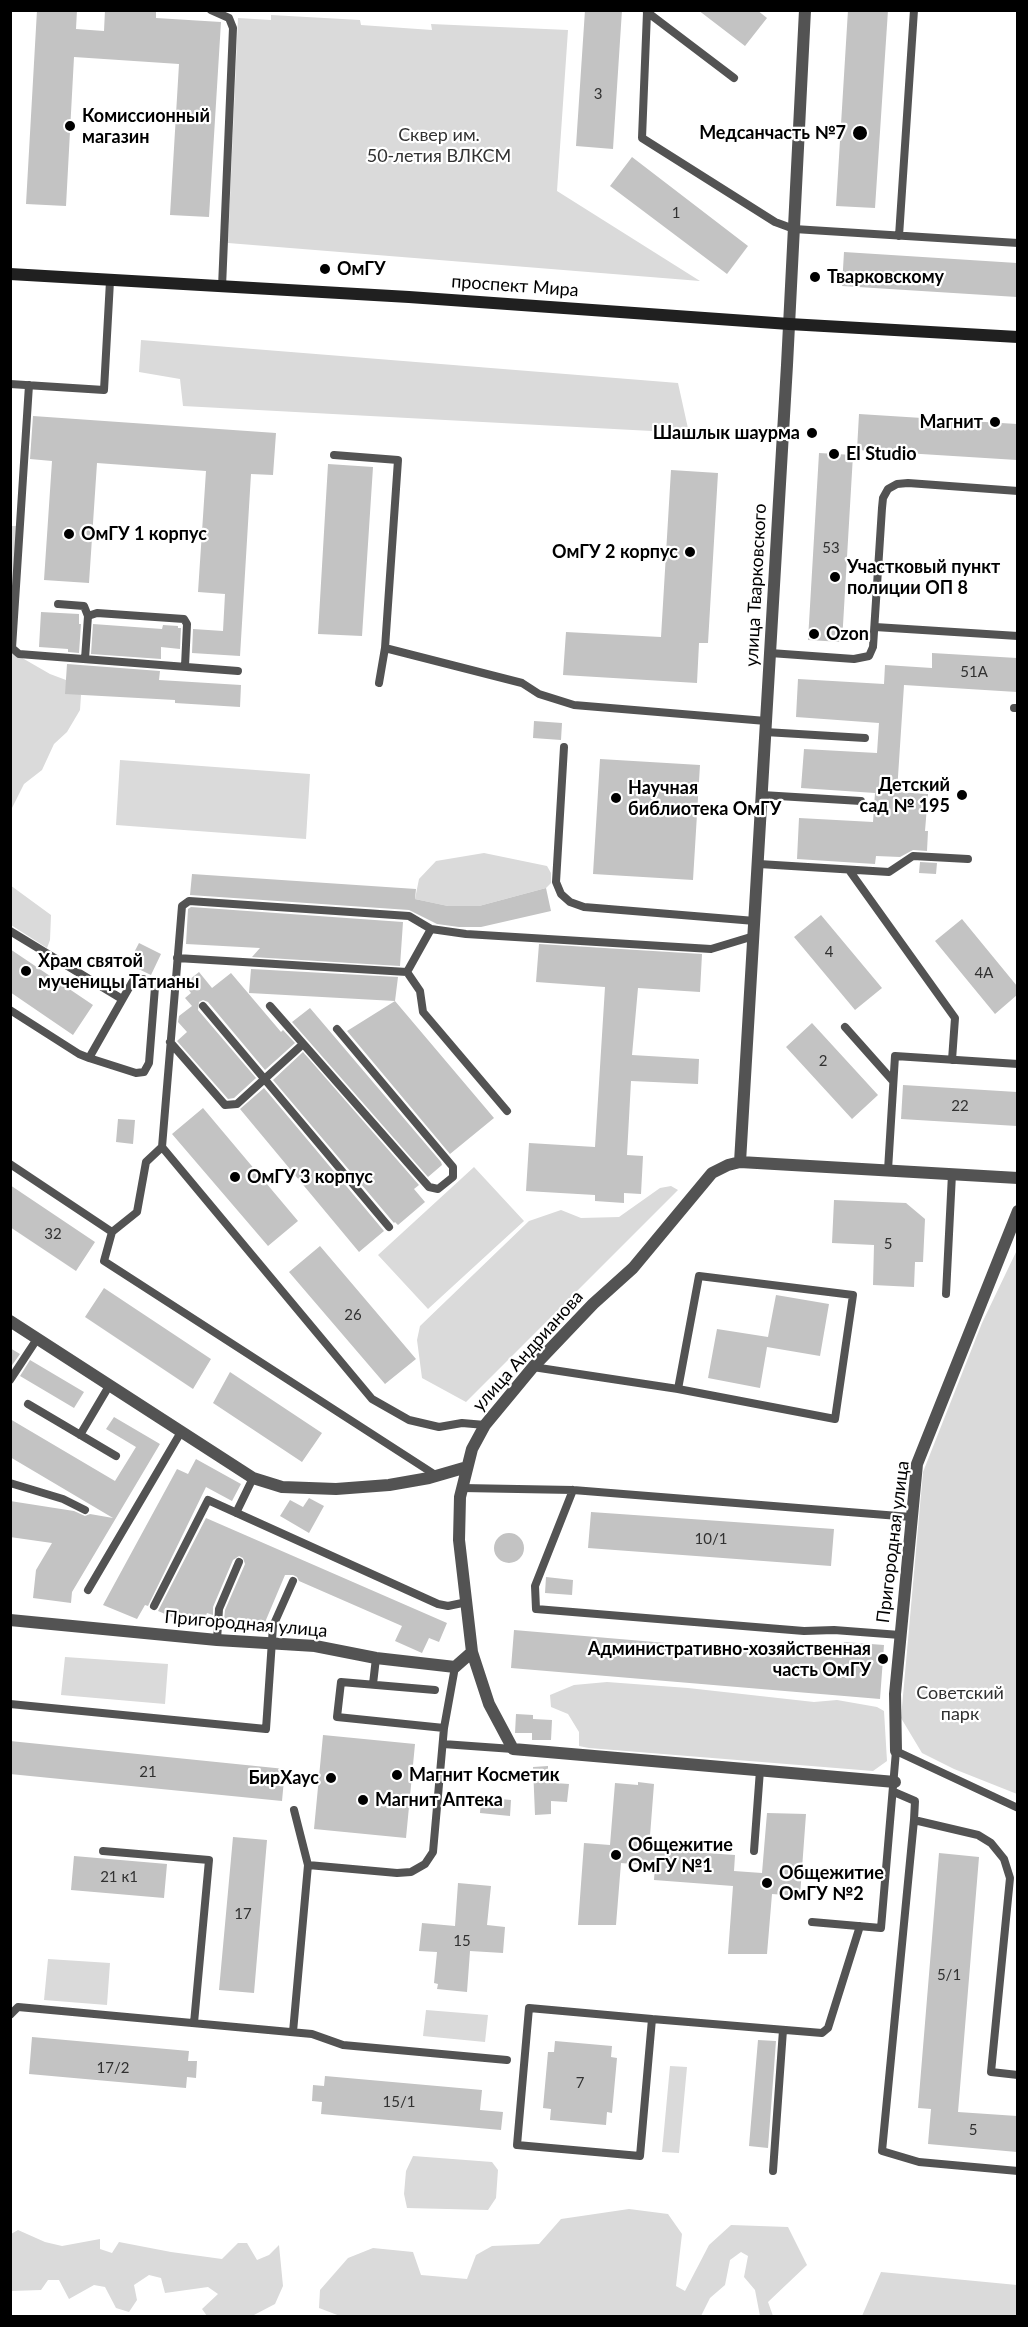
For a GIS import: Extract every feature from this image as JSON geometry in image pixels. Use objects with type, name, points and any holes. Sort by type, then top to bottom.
[{"type":"main road","name":"проспект Мира","points":[[10,274],[409,297],[789,324],[1017,337]]},
{"type":"street","name":"улица Тварковского","points":[[740,1162],[759,864],[804,11]]},
{"type":"street","name":"улица Андрианова","points":[[467,1467],[472,1449],[485,1425],[533,1367],[593,1304],[633,1268],[712,1173],[740,1162],[1017,1178]]},
{"type":"street","name":"Пригородная улица","points":[[896,1751],[895,1694],[917,1464],[1017,1211]]},
{"type":"street","points":[[10,1321],[253,1478],[282,1487],[336,1489],[389,1485],[437,1476],[467,1467],[462,1488],[459,1540],[472,1652],[489,1704],[513,1749],[760,1770],[894,1787]]},
{"type":"street","name":"Пригородная улица","points":[[10,1620],[218,1640],[315,1646],[376,1658],[455,1667]]},
{"type":"street","points":[[455,1667],[472,1652]]},
{"type":"lane","points":[[210,10],[229,18],[233,28],[222,287]]},
{"type":"lane","points":[[899,236],[914,10]]},
{"type":"lane","points":[[734,78],[647,12],[642,138],[775,222],[794,229],[1017,243]]},
{"type":"lane","points":[[10,384],[104,390],[110,281]]},
{"type":"lane","points":[[29,385],[12,648],[19,654],[238,670]]},
{"type":"lane","points":[[334,455],[398,460],[385,648],[380,683]]},
{"type":"lane","points":[[770,653],[854,659],[869,656],[873,647],[875,627],[883,498],[888,489],[897,484],[908,483],[1017,491]]},
{"type":"lane","points":[[58,604],[84,606],[88,616],[86,659]]},
{"type":"lane","points":[[88,616],[97,613],[184,619],[187,624],[184,666]]},
{"type":"lane","points":[[875,627],[1017,636]]},
{"type":"lane","points":[[385,648],[522,682],[539,694],[574,705],[865,738]]},
{"type":"lane","points":[[564,747],[556,882],[561,894],[570,902],[584,907],[754,921]]},
{"type":"lane","points":[[762,795],[861,801]]},
{"type":"lane","points":[[759,864],[888,872],[913,856],[968,859]]},
{"type":"lane","points":[[849,870],[955,1018],[952,1060]]},
{"type":"lane","points":[[437,1476],[104,1261],[112,1232],[137,1212],[146,1162],[162,1147],[182,906],[189,901],[409,916],[431,929],[476,934],[711,949],[754,936]]},
{"type":"lane","points":[[407,972],[431,929]]},
{"type":"lane","points":[[10,931],[122,999]]},
{"type":"lane","points":[[177,958],[407,972]]},
{"type":"lane","points":[[407,972],[420,991],[423,1012],[507,1111]]},
{"type":"lane","points":[[10,1010],[79,1054],[89,1058],[136,1072],[144,1072],[149,1063],[155,987],[152,983],[134,979],[89,1058]]},
{"type":"lane","points":[[203,1006],[389,1227]]},
{"type":"lane","points":[[270,1006],[429,1187],[438,1189],[453,1178],[453,1167],[337,1029]]},
{"type":"lane","points":[[844,1027],[894,1081]]},
{"type":"lane","points":[[170,1042],[225,1105],[237,1104],[303,1044]]},
{"type":"lane","points":[[888,1170],[895,1056],[1017,1064]]},
{"type":"lane","points":[[162,1147],[372,1399],[409,1420],[439,1427],[462,1424],[485,1425]]},
{"type":"lane","points":[[10,1164],[112,1232]]},
{"type":"lane","points":[[946,1294],[952,1174]]},
{"type":"lane","points":[[533,1367],[678,1389],[835,1419],[853,1295],[699,1276],[678,1389]]},
{"type":"lane","points":[[10,1380],[37,1339]]},
{"type":"lane","points":[[80,1435],[109,1386]]},
{"type":"lane","points":[[28,1404],[116,1456]]},
{"type":"lane","points":[[88,1590],[182,1432]]},
{"type":"lane","points":[[236,1513],[253,1478]]},
{"type":"lane","points":[[10,1483],[63,1499],[85,1510]]},
{"type":"lane","points":[[462,1488],[573,1490],[911,1517]]},
{"type":"lane","points":[[573,1490],[535,1586],[536,1609],[804,1631],[834,1630],[900,1635]]},
{"type":"lane","points":[[154,1606],[208,1500],[438,1604],[448,1606],[466,1602]]},
{"type":"lane","points":[[218,1640],[219,1609],[239,1562]]},
{"type":"lane","points":[[10,1704],[266,1729],[273,1626],[293,1581]]},
{"type":"lane","points":[[373,1684],[376,1658]]},
{"type":"lane","points":[[308,1865],[397,1873],[411,1872],[425,1864],[433,1852],[444,1728],[455,1667]]},
{"type":"lane","points":[[435,1690],[341,1682],[338,1717],[444,1728]]},
{"type":"lane","points":[[443,1744],[513,1749]]},
{"type":"lane","points":[[812,1922],[881,1928],[896,1751],[1017,1808]]},
{"type":"lane","points":[[754,1851],[760,1770]]},
{"type":"lane","points":[[894,1787],[915,1801],[882,2151],[920,2162],[1017,2171]]},
{"type":"lane","points":[[293,2032],[308,1865],[294,1810]]},
{"type":"lane","points":[[914,1820],[978,1835],[990,1843],[1004,1859],[1010,1878],[991,2072],[1017,2074]]},
{"type":"lane","points":[[103,1851],[208,1860],[194,2023]]},
{"type":"lane","points":[[652,2019],[640,2156],[516,2145],[529,2008],[822,2033],[828,2028],[860,1926]]},
{"type":"lane","points":[[10,2015],[18,2007],[312,2034],[343,2045],[507,2060]]},
{"type":"lane","points":[[773,2171],[783,2030]]},
{"type":"green space","name":"Сквер им. 50-летия ВЛКСМ","points":[[271,15],[360,20],[361,25],[432,30],[431,24],[568,30],[557,191],[700,281],[228,243],[238,18],[271,20]]},
{"type":"green space","points":[[141,340],[678,383],[689,433],[183,406],[180,379],[139,372]]},
{"type":"green space","points":[[11,526],[19,526],[14,608],[11,611]]},
{"type":"green space","points":[[10,646],[17,655],[50,674],[66,680],[81,695],[80,710],[67,732],[54,744],[42,770],[24,784],[11,810]]},
{"type":"green space","points":[[120,760],[310,774],[306,839],[116,825]]},
{"type":"green space","points":[[484,853],[547,866],[551,873],[551,883],[546,888],[479,906],[448,906],[415,899],[419,879],[436,861]]},
{"type":"green space","points":[[10,885],[51,915],[50,940],[47,948],[11,925]]},
{"type":"green space","points":[[474,1167],[524,1221],[428,1309],[378,1255]]},
{"type":"green space","points":[[671,1186],[678,1190],[466,1402],[422,1378],[417,1340],[420,1326],[529,1221],[561,1210],[581,1218],[619,1217],[660,1188]]},
{"type":"green space","name":"Советский парк","points":[[1017,1250],[1017,1794],[954,1769],[922,1753],[901,1718],[923,1472],[982,1323]]},
{"type":"green space","points":[[65,1657],[168,1664],[165,1704],[61,1695]]},
{"type":"green space","points":[[607,1682],[688,1688],[814,1702],[837,1700],[877,1707],[884,1711],[887,1761],[873,1771],[579,1746],[579,1732],[568,1714],[551,1707],[550,1695],[574,1685]]},
{"type":"green space","points":[[48,1959],[110,1963],[107,2005],[44,2000]]},
{"type":"green space","points":[[426,2010],[488,2015],[485,2042],[423,2036]]},
{"type":"green space","points":[[670,2066],[687,2067],[679,2153],[662,2152]]},
{"type":"green space","points":[[413,2156],[492,2162],[498,2170],[496,2198],[488,2210],[407,2208],[404,2194],[406,2171]]},
{"type":"green space","points":[[629,2209],[668,2214],[682,2234],[676,2286],[685,2291],[709,2245],[731,2225],[788,2227],[807,2265],[768,2302],[773,2316],[760,2316],[755,2290],[744,2277],[748,2256],[741,2252],[730,2260],[725,2285],[710,2298],[701,2316],[340,2316],[319,2308],[320,2290],[348,2258],[373,2248],[413,2252],[421,2275],[467,2279],[476,2255],[492,2246],[539,2244],[561,2219]]},
{"type":"green space","points":[[18,2230],[45,2242],[62,2246],[100,2239],[100,2249],[112,2253],[119,2242],[222,2259],[238,2243],[247,2243],[257,2260],[269,2255],[279,2245],[283,2286],[275,2304],[252,2316],[207,2316],[202,2309],[218,2294],[208,2287],[165,2293],[161,2278],[149,2275],[134,2285],[137,2300],[129,2312],[116,2308],[105,2287],[94,2285],[69,2299],[59,2280],[48,2280],[41,2290],[11,2291],[11,2234]]},
{"type":"green space","points":[[881,2272],[1017,2285],[1017,2316],[862,2316]]},
{"type":"building","points":[[37,10],[77,10],[76,29],[104,31],[105,10],[156,10],[156,18],[221,22],[209,217],[170,215],[179,64],[74,57],[66,206],[26,204]]},
{"type":"building","points":[[585,10],[622,10],[613,149],[576,146]]},
{"type":"building","points":[[698,10],[757,10],[767,18],[745,46]]},
{"type":"building","name":"Медсанчасть №7","points":[[848,10],[888,10],[875,208],[836,206]]},
{"type":"building","points":[[632,157],[748,246],[727,274],[610,186]]},
{"type":"building","points":[[844,252],[1017,263],[1017,297],[842,286]]},
{"type":"building","points":[[859,414],[1017,424],[1017,460],[857,450]]},
{"type":"building","name":"ОмГУ 1 корпус","points":[[33,416],[276,433],[273,475],[251,474],[240,656],[192,653],[193,629],[223,631],[225,594],[198,592],[206,471],[97,463],[89,583],[44,580],[52,461],[30,459]]},
{"type":"building","points":[[819,453],[853,455],[842,642],[808,640]]},
{"type":"building","points":[[328,464],[373,467],[362,636],[318,634]]},
{"type":"building","name":"ОмГУ 2 корпус","points":[[671,470],[718,473],[708,643],[699,643],[697,683],[563,675],[566,632],[661,637]]},
{"type":"building","points":[[41,612],[79,614],[79,624],[81,624],[79,653],[68,652],[68,649],[39,647]]},
{"type":"building","points":[[93,624],[162,629],[163,625],[178,626],[181,628],[180,649],[161,647],[161,659],[91,654]]},
{"type":"building","points":[[932,653],[1017,658],[1017,692],[904,685],[897,792],[928,794],[925,831],[928,831],[927,851],[913,850],[900,857],[876,856],[875,864],[797,859],[799,818],[873,822],[875,793],[801,788],[804,749],[877,753],[879,723],[796,717],[798,679],[884,684],[885,665],[932,668]]},
{"type":"building","points":[[67,664],[160,671],[159,680],[241,685],[240,707],[175,703],[175,700],[65,694]]},
{"type":"building","points":[[534,721],[562,723],[561,740],[533,738]]},
{"type":"building","points":[[600,759],[700,765],[693,880],[593,874]]},
{"type":"building","points":[[920,862],[937,863],[936,874],[919,873]]},
{"type":"building","points":[[192,874],[416,889],[415,899],[448,906],[479,906],[546,888],[551,911],[481,927],[459,927],[437,924],[409,910],[190,895]]},
{"type":"building","points":[[191,907],[403,922],[400,966],[252,957],[260,948],[186,944],[188,909]]},
{"type":"building","points":[[821,915],[882,988],[855,1010],[794,937]]},
{"type":"building","points":[[962,919],[1017,986],[1017,995],[995,1014],[935,941]]},
{"type":"building","points":[[139,943],[161,954],[151,975],[128,964]]},
{"type":"building","points":[[539,944],[702,954],[700,992],[638,988],[632,1055],[699,1059],[698,1084],[631,1081],[627,1155],[643,1156],[641,1194],[624,1193],[624,1203],[595,1201],[595,1195],[526,1191],[529,1143],[595,1147],[605,987],[536,982]]},
{"type":"building","name":"Храм святой мученицы Татианы","points":[[10,949],[93,1005],[73,1035],[10,992]]},
{"type":"building","points":[[251,969],[398,977],[395,1001],[249,993]]},
{"type":"building","points":[[199,972],[212,988],[231,973],[281,1032],[283,1030],[295,1043],[265,1070],[208,1002],[203,1000],[199,1002],[198,1010],[256,1078],[234,1098],[228,1099],[177,1041],[187,1032],[178,1022],[179,1016],[192,1006],[185,998],[191,993],[184,984]]},
{"type":"building","points":[[395,1001],[494,1118],[450,1154],[347,1031]]},
{"type":"building","points":[[310,1008],[441,1162],[442,1165],[428,1177],[292,1022]]},
{"type":"building","points":[[812,1023],[878,1095],[852,1119],[786,1047]]},
{"type":"building","points":[[303,1052],[419,1185],[414,1189],[425,1202],[398,1225],[273,1080]]},
{"type":"building","points":[[903,1085],[1017,1092],[1017,1126],[901,1119]]},
{"type":"building","points":[[264,1088],[384,1231],[359,1252],[240,1109]]},
{"type":"building","name":"ОмГУ 3 корпус","points":[[203,1108],[298,1221],[268,1246],[172,1134]]},
{"type":"building","points":[[118,1119],[135,1120],[133,1144],[116,1142]]},
{"type":"building","points":[[10,1185],[95,1242],[76,1271],[10,1227]]},
{"type":"building","points":[[834,1200],[906,1203],[925,1219],[923,1262],[915,1262],[914,1287],[873,1285],[874,1245],[832,1243]]},
{"type":"building","points":[[320,1246],[416,1359],[385,1384],[289,1272]]},
{"type":"building","points":[[104,1288],[211,1359],[193,1389],[85,1317]]},
{"type":"building","points":[[776,1295],[829,1304],[820,1356],[767,1347],[760,1388],[708,1378],[717,1329],[768,1337]]},
{"type":"building","points":[[10,1348],[20,1354],[10,1368]]},
{"type":"building","points":[[30,1360],[84,1392],[74,1408],[20,1376]]},
{"type":"building","points":[[230,1372],[322,1433],[302,1462],[213,1403]]},
{"type":"building","points":[[114,1417],[160,1444],[72,1592],[71,1603],[33,1598],[36,1570],[52,1543],[10,1537],[10,1501],[74,1511],[85,1516],[90,1514],[113,1518],[10,1457],[10,1419],[115,1481],[136,1447],[106,1429]]},
{"type":"building","points":[[196,1459],[241,1484],[232,1501],[206,1487],[148,1606],[145,1605],[137,1619],[103,1605],[177,1469],[188,1474]]},
{"type":"building","points":[[309,1498],[324,1506],[309,1533],[280,1516],[290,1500],[303,1507]]},
{"type":"building","points":[[591,1512],[834,1529],[831,1566],[588,1548]]},
{"type":"building","points":[[206,1518],[447,1623],[439,1642],[429,1638],[422,1653],[395,1641],[402,1626],[299,1581],[293,1575],[285,1575],[263,1627],[250,1621],[246,1629],[224,1620],[225,1610],[245,1564],[243,1558],[239,1556],[233,1560],[213,1607],[213,1615],[207,1613],[203,1622],[187,1615],[184,1622],[158,1611]]},
{"type":"building","points":[[509,1533],[515,1534],[523,1542],[523,1554],[515,1562],[509,1563],[503,1562],[495,1554],[494,1548],[495,1542],[503,1534]]},
{"type":"building","points":[[546,1577],[573,1580],[572,1595],[545,1593]]},
{"type":"building","points":[[514,1630],[842,1658],[844,1642],[884,1645],[880,1699],[511,1668]]},
{"type":"building","points":[[516,1714],[533,1715],[533,1719],[552,1720],[551,1740],[532,1740],[532,1733],[515,1733]]},
{"type":"building","points":[[323,1735],[415,1744],[406,1838],[314,1829]]},
{"type":"building","points":[[10,1741],[285,1769],[282,1801],[10,1774]]},
{"type":"building","points":[[548,1766],[548,1775],[555,1783],[569,1784],[567,1802],[551,1801],[551,1814],[535,1815],[533,1767]]},
{"type":"building","points":[[638,1782],[654,1784],[649,1849],[735,1855],[734,1871],[762,1873],[767,1813],[806,1814],[800,1896],[772,1894],[767,1954],[728,1954],[733,1886],[654,1880],[655,1866],[621,1863],[616,1925],[578,1925],[584,1843],[610,1845],[615,1783],[638,1785]]},
{"type":"building","points":[[481,1797],[511,1800],[510,1816],[480,1813]]},
{"type":"building","points":[[233,1837],[267,1840],[254,1993],[219,1990]]},
{"type":"building","points":[[939,1853],[979,1857],[958,2112],[1017,2116],[1017,2152],[928,2144],[931,2109],[918,2108]]},
{"type":"building","points":[[74,1856],[167,1864],[164,1898],[71,1890]]},
{"type":"building","points":[[458,1883],[491,1886],[487,1925],[505,1927],[503,1953],[470,1951],[467,1992],[437,1989],[438,1984],[434,1983],[437,1952],[419,1951],[422,1923],[455,1926]]},
{"type":"building","points":[[32,2037],[189,2051],[188,2061],[197,2061],[196,2078],[187,2077],[186,2088],[29,2074]]},
{"type":"building","points":[[758,2040],[776,2041],[768,2148],[749,2146]]},
{"type":"building","points":[[555,2041],[612,2046],[611,2057],[617,2058],[612,2113],[607,2112],[606,2125],[550,2120],[551,2109],[543,2108],[548,2052],[554,2052]]},
{"type":"building","points":[[325,2076],[482,2090],[480,2110],[503,2112],[501,2130],[321,2114],[322,2102],[312,2101],[313,2085],[324,2086]]},
{"type":"place","name":"Комиссионный магазин","points":[[70,126]]},
{"type":"place","name":"Медсанчасть №7","points":[[860,133]]},
{"type":"place","name":"ОмГУ","points":[[325,269]]},
{"type":"place","name":"Тварковскому","points":[[815,277]]},
{"type":"place","name":"Магнит","points":[[995,422]]},
{"type":"place","name":"Шашлык шаурма","points":[[812,433]]},
{"type":"place","name":"El Studio","points":[[834,454]]},
{"type":"place","name":"ОмГУ 1 корпус","points":[[69,534]]},
{"type":"place","name":"ОмГУ 2 корпус","points":[[690,552]]},
{"type":"place","name":"Участковый пункт полиции ОП 8","points":[[835,577]]},
{"type":"place","name":"Ozon","points":[[814,634]]},
{"type":"place","name":"Детский сад № 195","points":[[962,795]]},
{"type":"place","name":"Научная библиотека ОмГУ","points":[[616,798]]},
{"type":"place","name":"Храм святой мученицы Татианы","points":[[26,971]]},
{"type":"place","name":"ОмГУ 3 корпус","points":[[235,1177]]},
{"type":"place","name":"Административно-хозяйственная часть ОмГУ","points":[[883,1659]]},
{"type":"place","name":"Магнит Косметик","points":[[397,1775]]},
{"type":"place","name":"БирХаус","points":[[331,1778]]},
{"type":"place","name":"Магнит Аптека","points":[[363,1800]]},
{"type":"place","name":"Общежитие ОмГУ №1","points":[[616,1855]]},
{"type":"place","name":"Общежитие ОмГУ №2","points":[[767,1883]]}]
